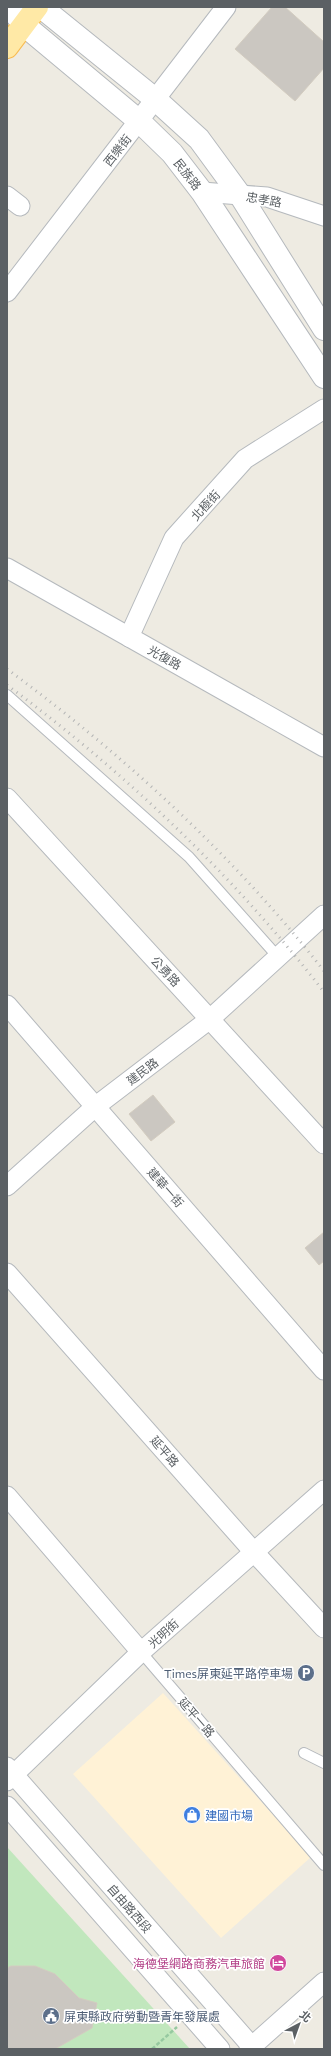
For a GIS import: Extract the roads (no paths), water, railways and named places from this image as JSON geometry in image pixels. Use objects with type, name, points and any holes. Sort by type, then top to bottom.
[{"type":"main road","points":[[7,47],[37,7]]},
{"type":"street","name":"民族路","points":[[10,7],[24,25],[139,121],[172,153],[202,192],[324,378]]},
{"type":"street","points":[[41,7],[155,99],[199,139],[240,195],[324,329]]},
{"type":"street","name":"西樂街","points":[[7,292],[226,7]]},
{"type":"street","name":"忠孝路","points":[[202,192],[267,197],[324,215]]},
{"type":"street","name":"北極街","points":[[129,637],[174,538],[245,459],[324,409]]},
{"type":"street","name":"光復路","points":[[7,568],[324,747]]},
{"type":"street","name":"公勇路","points":[[7,798],[324,1144]]},
{"type":"street","name":"建民路","points":[[7,1186],[96,1106],[210,1019],[324,915]]},
{"type":"street","name":"建華一街","points":[[7,1005],[324,1370]]},
{"type":"street","name":"延平路","points":[[7,1273],[253,1552],[324,1628]]},
{"type":"street","name":"光明街","points":[[9,1774],[141,1652],[324,1490]]},
{"type":"street","name":"延平一路","points":[[7,1496],[141,1652]]},
{"type":"street","name":"自由路西段","points":[[9,1774],[252,2048]]},
{"type":"street","points":[[7,1806],[220,2049]]},
{"type":"street","points":[[252,2048],[324,1982]]},
{"type":"lane","points":[[7,695],[189,858],[278,957]]},
{"type":"lane","name":"延平一路","points":[[141,1652],[324,1865]]},
{"type":"lane","points":[[304,1753],[324,1763]]},
{"type":"railway","points":[[7,669],[94,737],[176,809],[253,887],[324,971]]},
{"type":"railway","points":[[7,685],[94,754],[136,790],[176,828],[253,907],[324,992]]},
{"type":"place","name":"Times屏東延平路停車場","points":[[306,1673]]},
{"type":"place","name":"建國市場","points":[[192,1815]]},
{"type":"place","name":"海德堡網路商務汽車旅館","points":[[278,1963]]},
{"type":"place","name":"屏東縣政府勞動暨青年發展處","points":[[51,2016]]}]
